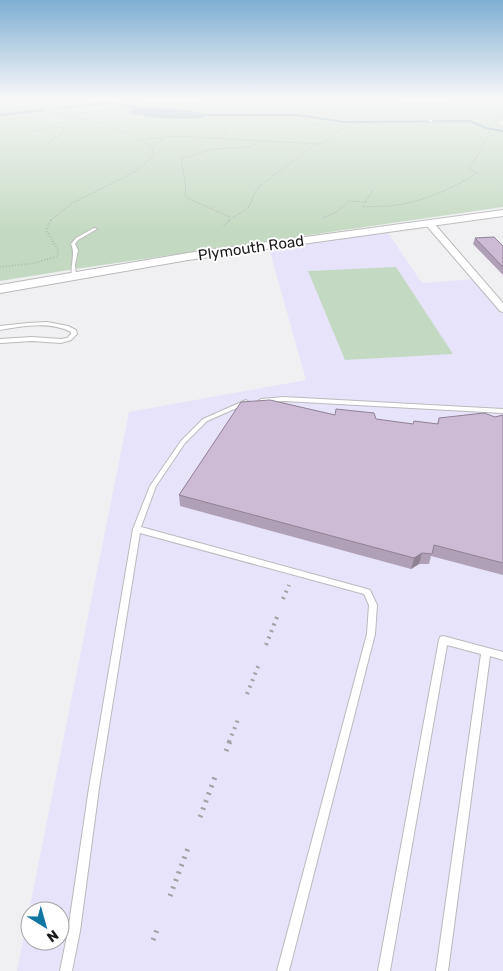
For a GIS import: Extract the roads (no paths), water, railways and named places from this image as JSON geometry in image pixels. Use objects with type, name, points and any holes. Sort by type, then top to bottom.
[{"type":"street","name":"Plymouth Road","points":[[0,289],[204,254],[503,213]]},
{"type":"street","points":[[429,223],[503,310]]},
{"type":"lane","points":[[74,275],[72,265],[76,250],[73,244],[77,239],[95,229]]},
{"type":"lane","points":[[0,328],[32,324],[62,326],[74,331],[74,334],[69,339],[60,341],[32,339],[0,341]]},
{"type":"lane","points":[[66,971],[74,931],[94,788],[137,529],[154,486],[183,442],[205,420],[247,402],[284,399],[503,411]]},
{"type":"lane","points":[[137,529],[367,592],[373,606],[371,634],[283,971]]},
{"type":"lane","points":[[384,971],[443,640],[503,656]]},
{"type":"lane","points":[[442,971],[486,653]]}]
